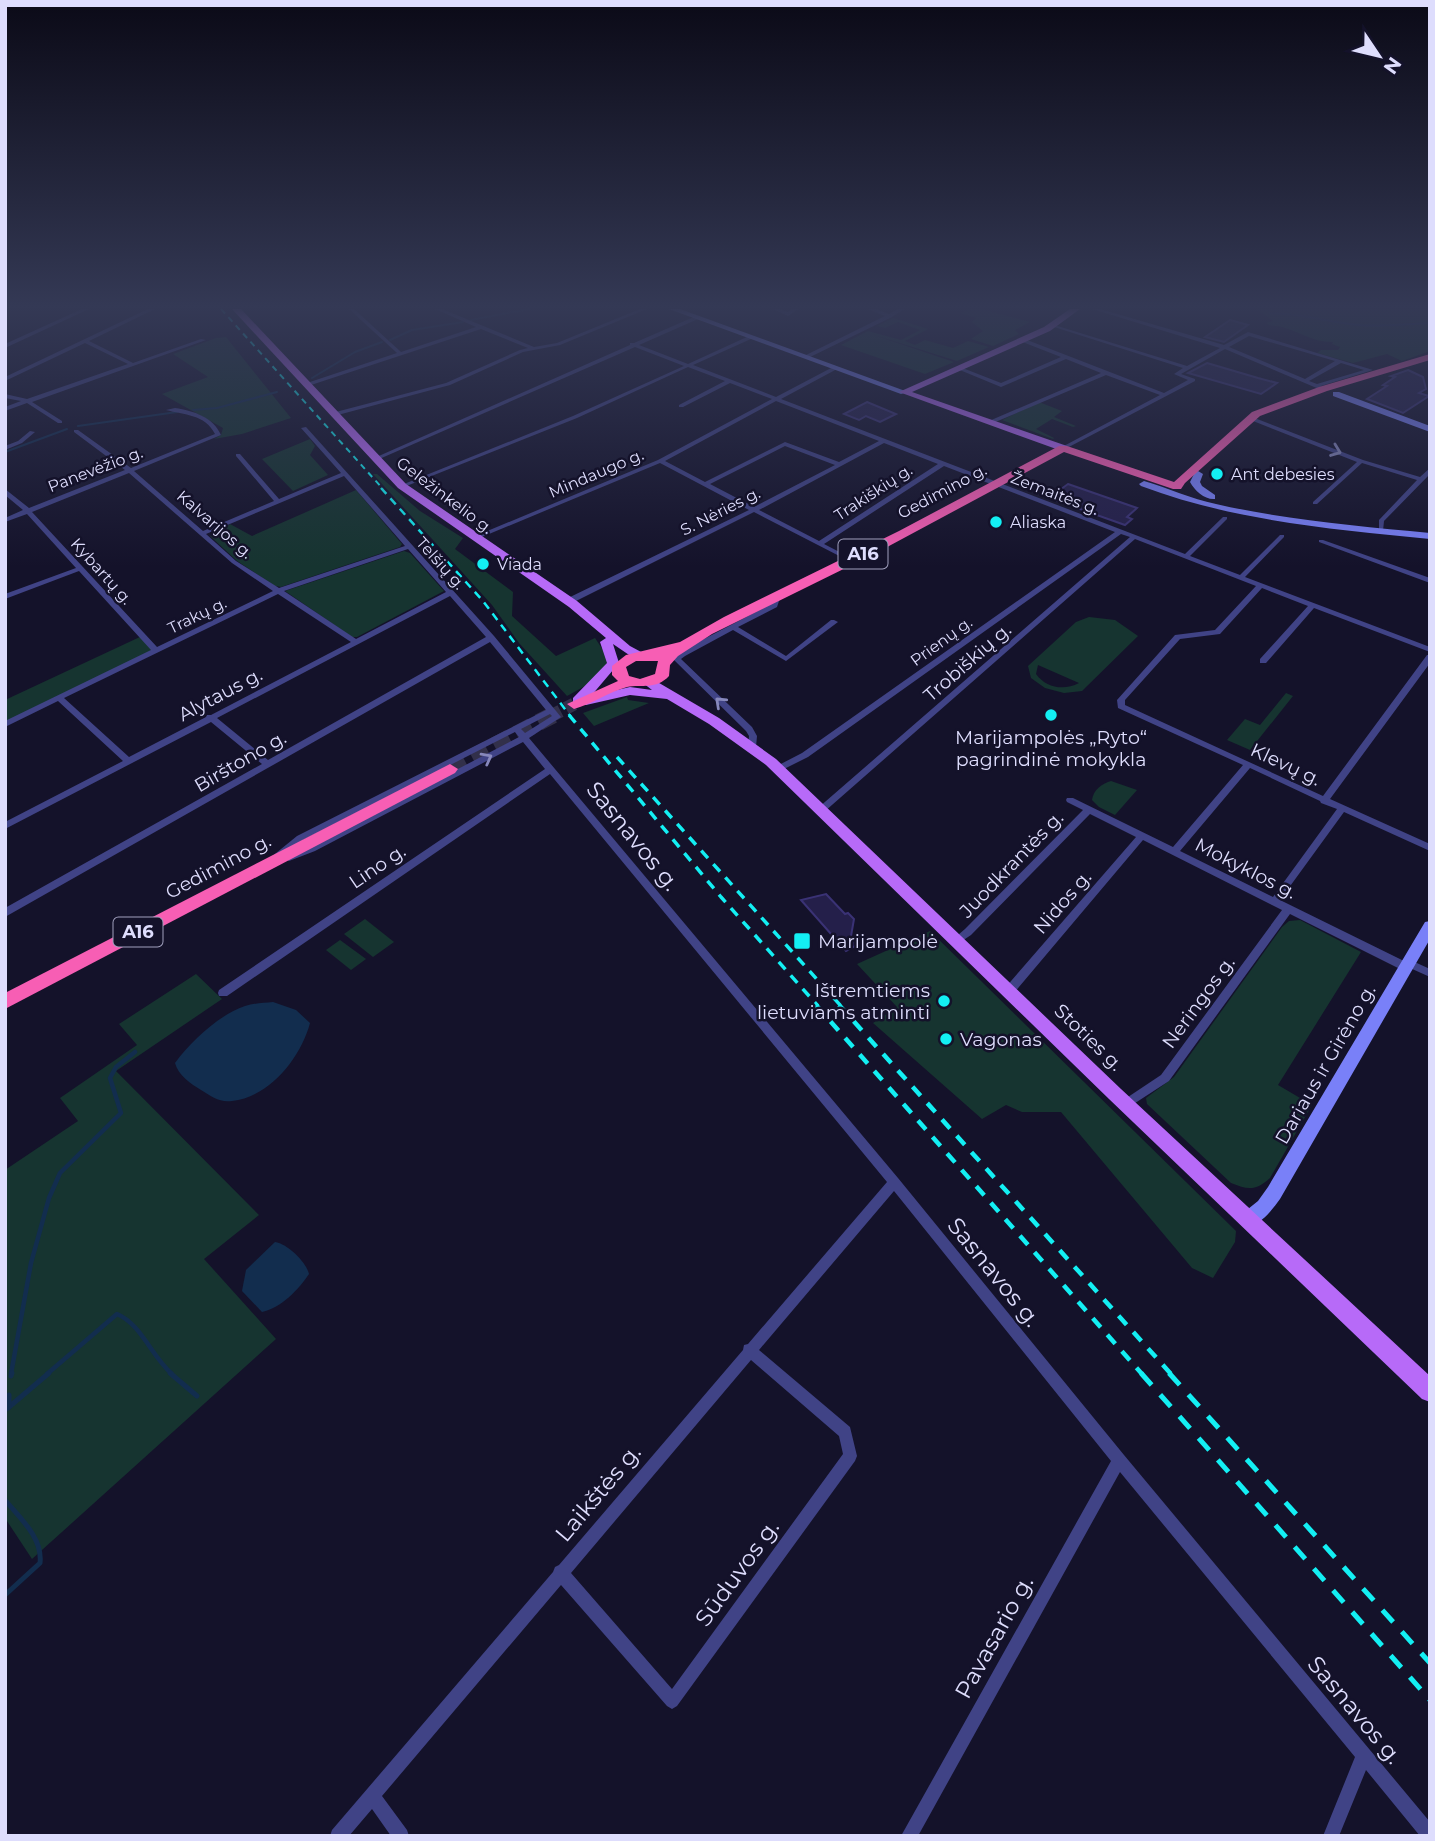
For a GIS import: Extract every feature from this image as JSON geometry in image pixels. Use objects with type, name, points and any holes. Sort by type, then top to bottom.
[{"type":"highway","points":[[1060,450],[1144,484],[1177,488],[1188,483],[1196,470],[1250,418],[1301,395]]},
{"type":"highway","points":[[1060,450],[1177,488]]},
{"type":"highway","name":"Gedimino g.","points":[[658,674],[669,655],[706,633],[1060,450]]},
{"type":"highway","points":[[1120,469],[1166,477],[1196,470]]},
{"type":"highway","name":"Gedimino g.","points":[[623,673],[643,656],[706,633]]},
{"type":"highway","points":[[643,656],[658,674]]},
{"type":"highway","points":[[579,702],[623,673],[658,674]]},
{"type":"highway","name":"Gedimino g.","points":[[5,1002],[450,769]]},
{"type":"main road","name":"Geležinkelio g.","points":[[316,395],[402,486],[569,601],[626,649],[643,656]]},
{"type":"main road","points":[[912,395],[1060,450]]},
{"type":"main road","points":[[1338,395],[1430,429]]},
{"type":"main road","points":[[1196,470],[1195,482],[1198,488],[1212,497]]},
{"type":"main road","points":[[1144,484],[1189,499],[1253,513],[1430,536]]},
{"type":"main road","points":[[1177,488],[1189,499]]},
{"type":"main road","points":[[1177,488],[1305,520]]},
{"type":"main road","name":"Geležinkelio g.","points":[[596,624],[623,673]]},
{"type":"main road","points":[[579,702],[601,680],[613,663],[606,642]]},
{"type":"main road","name":"Stoties g.","points":[[658,674],[694,709],[714,720]]},
{"type":"main road","name":"Stoties g.","points":[[658,674],[778,769],[1126,1104],[1430,1391]]},
{"type":"main road","points":[[579,702],[639,691],[694,709]]},
{"type":"main road","name":"Dariaus ir Girėno g.","points":[[1249,1219],[1264,1207],[1274,1193],[1430,926]]},
{"type":"street","points":[[5,409],[45,395]]},
{"type":"street","points":[[334,414],[407,395]]},
{"type":"street","points":[[375,459],[518,395]]},
{"type":"street","points":[[402,486],[624,395]]},
{"type":"street","points":[[681,406],[704,395]]},
{"type":"street","name":"Žemaitės g.","points":[[762,395],[1429,650]]},
{"type":"street","name":"Mindaugo g.","points":[[475,538],[660,461],[786,395]]},
{"type":"street","points":[[991,422],[1054,395]]},
{"type":"street","name":"Gedimino g.","points":[[1060,450],[1164,395]]},
{"type":"street","points":[[5,396],[27,401],[60,422]]},
{"type":"street","name":"Panevėžio g.","points":[[5,520],[218,435],[215,428],[185,410],[169,410]]},
{"type":"street","points":[[1250,418],[1361,461],[1421,479]]},
{"type":"street","name":"Telšių g.","points":[[304,428],[555,713],[520,733]]},
{"type":"street","name":"Kalvarijos g.","points":[[76,431],[131,471],[234,562],[354,641]]},
{"type":"street","points":[[5,448],[20,442],[32,432]]},
{"type":"street","name":"S. Nėries g.","points":[[569,601],[754,510],[882,442]]},
{"type":"street","points":[[704,485],[785,444],[839,464]]},
{"type":"street","points":[[238,455],[278,502]]},
{"type":"street","points":[[660,461],[851,560]]},
{"type":"street","points":[[1315,503],[1361,461]]},
{"type":"street","name":"Trakiškių g.","points":[[819,544],[942,464]]},
{"type":"street","points":[[1381,530],[1381,521],[1430,470]]},
{"type":"street","points":[[203,533],[344,474]]},
{"type":"street","name":"Kybartų g.","points":[[5,491],[28,511],[156,651]]},
{"type":"street","points":[[1185,557],[1225,518]]},
{"type":"street","name":"Prienų g.","points":[[778,769],[804,755],[1119,532]]},
{"type":"street","points":[[1240,578],[1282,536]]},
{"type":"street","name":"Trobiškių g.","points":[[821,810],[1134,537]]},
{"type":"street","points":[[1321,541],[1430,581]]},
{"type":"street","name":"Trakų g.","points":[[5,724],[278,591],[408,547]]},
{"type":"street","points":[[5,597],[81,568]]},
{"type":"street","name":"Klevų g.","points":[[1260,586],[1217,632],[1178,637],[1121,699],[1121,706],[1128,712],[1430,848]]},
{"type":"street","name":"Alytaus g.","points":[[5,826],[450,593]]},
{"type":"street","points":[[752,747],[753,736],[749,729],[677,661],[682,654],[774,605],[776,598]]},
{"type":"street","points":[[1263,661],[1312,606]]},
{"type":"street","points":[[733,627],[786,659],[834,622]]},
{"type":"street","name":"Birštono g.","points":[[5,913],[491,638]]},
{"type":"street","points":[[1324,801],[1429,650]]},
{"type":"street","points":[[59,698],[128,761]]},
{"type":"street","points":[[210,717],[267,764]]},
{"type":"street","points":[[271,862],[312,849],[520,733]]},
{"type":"street","points":[[271,862],[300,838],[520,733]]},
{"type":"street","name":"Sasnavos g.","points":[[520,733],[894,1182],[1119,1460],[1430,1835]]},
{"type":"street","points":[[1174,852],[1247,766]]},
{"type":"street","name":"Lino g.","points":[[223,993],[551,769]]},
{"type":"street","name":"Mokyklos g.","points":[[1070,800],[1288,909],[1407,965],[1430,973]]},
{"type":"street","points":[[1274,902],[1342,809]]},
{"type":"street","name":"Juodkrantės g.","points":[[956,941],[1088,810]]},
{"type":"street","name":"Nidos g.","points":[[1009,991],[1142,836]]},
{"type":"street","name":"Neringos g.","points":[[1126,1104],[1165,1078],[1288,909]]},
{"type":"street","name":"Laikštės g.","points":[[338,1836],[894,1182]]},
{"type":"street","name":"Sūduvos g.","points":[[560,1572],[672,1701],[849,1456],[845,1432],[749,1350]]},
{"type":"street","name":"Pavasario g.","points":[[909,1836],[1119,1460]]},
{"type":"street","points":[[1331,1836],[1364,1754]]},
{"type":"street","points":[[372,1796],[401,1836]]},
{"type":"green space","points":[[164,395],[272,395],[291,418],[242,434],[214,439],[221,435],[223,428]]},
{"type":"green space","points":[[1039,402],[1062,411],[1054,417],[1076,426],[1052,419],[1036,429],[1053,439],[1002,420]]},
{"type":"green space","points":[[310,439],[315,446],[310,455],[328,475],[293,491],[262,459]]},
{"type":"green space","points":[[373,474],[377,474],[420,511],[463,538],[455,549],[513,592],[512,616],[556,656],[595,638],[609,659],[601,672],[567,696],[519,643],[492,605]]},
{"type":"green space","points":[[356,490],[402,544],[400,547],[281,587],[275,586],[237,561],[210,536],[230,524],[252,536]]},
{"type":"green space","points":[[404,551],[410,553],[444,591],[357,637],[352,637],[285,591]]},
{"type":"green space","points":[[1089,617],[1115,620],[1138,636],[1082,691],[1064,693],[1045,688],[1031,678],[1028,666],[1076,622]],"holes":[[[1038,665],[1079,683],[1067,687],[1050,685],[1036,674]]]},
{"type":"green space","points":[[142,636],[156,651],[5,724],[5,700]]},
{"type":"green space","points":[[1286,693],[1293,696],[1250,750],[1227,740],[1245,719],[1260,725]]},
{"type":"green space","points":[[627,697],[628,700],[649,703],[594,726],[583,713]]},
{"type":"green space","points":[[1111,781],[1137,790],[1115,815],[1092,800],[1099,787]]},
{"type":"green space","points":[[365,919],[394,942],[373,957],[344,934]]},
{"type":"green space","points":[[1300,920],[1361,952],[1278,1085],[1312,1105],[1270,1178],[1256,1187],[1242,1187],[1231,1183],[1147,1104],[1146,1098],[1174,1077],[1282,927],[1289,921]]},
{"type":"green space","points":[[930,931],[1236,1231],[1235,1242],[1213,1278],[1192,1268],[1061,1112],[1022,1112],[1006,1105],[982,1119],[873,1023],[897,1007],[857,964]]},
{"type":"green space","points":[[340,940],[366,959],[351,970],[326,950]]},
{"type":"green space","points":[[196,974],[222,999],[116,1071],[259,1215],[204,1259],[276,1339],[32,1559],[5,1518],[5,1170],[78,1121],[60,1098],[137,1045],[119,1024]]},
{"type":"water","points":[[273,1002],[296,1010],[310,1023],[291,1062],[271,1084],[246,1098],[224,1101],[212,1097],[185,1079],[175,1063],[197,1038],[235,1010]]},
{"type":"water","points":[[275,1242],[296,1254],[309,1274],[289,1297],[262,1312],[242,1291],[246,1270]]},
{"type":"building","points":[[1373,395],[1429,396],[1403,413],[1367,399]]},
{"type":"building","points":[[867,402],[896,414],[880,422],[866,416],[859,420],[844,414]]},
{"type":"building","points":[[1068,484],[1137,508],[1127,517],[1132,519],[1125,525],[1049,498]]},
{"type":"building","points":[[826,894],[845,914],[848,913],[854,919],[851,936],[859,944],[846,951],[801,900]]},
{"type":"waterway","points":[[193,410],[217,408],[266,395]]},
{"type":"waterway","points":[[78,426],[177,412]]},
{"type":"waterway","points":[[5,452],[67,429]]},
{"type":"waterway","points":[[11,1374],[31,1263],[49,1198],[60,1173],[121,1113],[110,1078],[116,1067],[135,1052]]},
{"type":"waterway","points":[[47,1374],[117,1314],[133,1325],[172,1374]]},
{"type":"waterway","points":[[9,1407],[49,1373]]},
{"type":"waterway","points":[[170,1373],[197,1396]]},
{"type":"waterway","points":[[9,1395],[9,1407]]},
{"type":"waterway","points":[[5,1410],[9,1407]]},
{"type":"waterway","points":[[5,1500],[34,1537],[40,1554],[40,1563],[5,1595]]},
{"type":"tunnel","points":[[549,717],[574,704]]},
{"type":"tunnel","points":[[450,769],[553,715]]},
{"type":"railway","points":[[298,395],[383,489]]},
{"type":"railway","points":[[381,488],[483,601],[571,717]]},
{"type":"railway","points":[[569,715],[721,897],[818,1006]]},
{"type":"railway","points":[[617,757],[841,1006]]},
{"type":"railway","points":[[816,1005],[1142,1374]]},
{"type":"railway","points":[[839,1005],[1171,1374]]},
{"type":"railway","points":[[1141,1373],[1430,1700]]},
{"type":"railway","points":[[1169,1373],[1430,1663]]},
{"type":"place","name":"Ant debesies","points":[[1217,474]]},
{"type":"place","name":"Aliaska","points":[[996,522]]},
{"type":"place","name":"Viada","points":[[483,564]]},
{"type":"place","name":"Marijampolės „Ryto“ pagrindinė mokykla","points":[[1051,715]]},
{"type":"place","name":"Marijampolė","points":[[802,941]]},
{"type":"place","name":"Ištremtiems lietuviams atminti","points":[[944,1001]]},
{"type":"place","name":"Vagonas","points":[[946,1039]]}]
